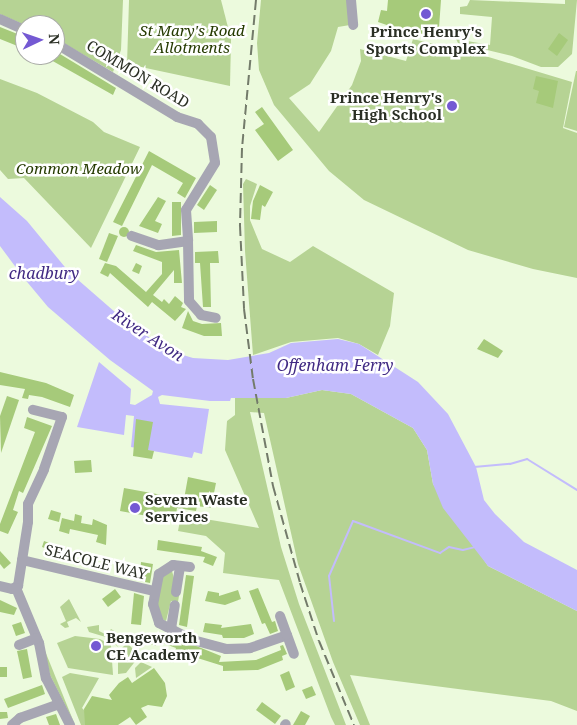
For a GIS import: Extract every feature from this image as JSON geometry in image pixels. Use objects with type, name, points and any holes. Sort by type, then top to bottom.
[{"type":"street","points":[[351,0],[353,25]]},
{"type":"street","points":[[0,19],[15,26]]},
{"type":"street","name":"COMMON ROAD","points":[[65,49],[178,117],[198,124],[211,137],[216,157],[213,170],[186,210],[188,241]]},
{"type":"street","points":[[132,236],[158,245],[188,241],[189,301],[202,315],[216,318]]},
{"type":"street","points":[[33,410],[62,417],[28,504],[26,560],[16,588],[37,638],[46,678],[70,725]]},
{"type":"street","name":"SEACOLE WAY","points":[[26,560],[154,591]]},
{"type":"street","points":[[176,592],[185,566],[162,569],[154,591],[155,618],[163,626],[193,640],[226,649],[250,648],[287,635]]},
{"type":"street","points":[[0,586],[16,588]]},
{"type":"street","points":[[171,629],[175,605]]},
{"type":"street","points":[[280,616],[294,654]]},
{"type":"street","points":[[19,645],[37,638]]},
{"type":"street","points":[[12,725],[20,718],[59,704]]},
{"type":"green space","points":[[0,0],[123,0],[121,50],[113,72],[65,44],[65,15],[15,15],[15,21],[0,14]]},
{"type":"green space","name":"St Mary's Road Allotments","points":[[129,0],[221,0],[231,39],[230,86],[127,64]]},
{"type":"green space","name":"Prince Henry's High School","points":[[261,0],[348,0],[350,25],[338,27],[331,51],[310,84],[289,98],[319,132],[352,85],[361,61],[360,49],[406,61],[413,39],[450,48],[452,46],[572,82],[563,128],[577,133],[577,278],[533,269],[468,250],[364,200],[329,171],[274,105],[259,70],[257,43]]},
{"type":"green space","points":[[470,0],[565,4],[565,0],[577,0],[572,54],[558,67],[541,67],[512,56],[458,43],[456,39],[490,45],[492,17],[460,14],[460,7],[467,6]]},
{"type":"green space","points":[[577,71],[577,131],[564,127]]},
{"type":"green space","name":"Common Meadow","points":[[0,79],[37,93],[93,122],[104,132],[140,147],[91,248],[24,178],[8,179],[0,170]]},
{"type":"green space","points":[[246,179],[257,184],[250,206],[250,220],[262,249],[290,262],[313,246],[394,293],[390,326],[378,355],[359,344],[338,338],[291,342],[253,355],[245,251],[243,184]]},
{"type":"green space","points":[[322,390],[351,394],[413,428],[427,450],[433,484],[488,566],[577,611],[577,711],[551,701],[350,675],[370,725],[360,725],[333,662],[298,564],[264,413],[250,412],[281,547],[299,604],[346,725],[335,725],[331,717],[279,580],[223,573],[225,553],[206,536],[178,531],[181,515],[259,528],[225,450],[227,421],[235,415],[235,398],[286,398]]},
{"type":"green space","points":[[172,571],[179,596],[178,602],[171,601],[166,621],[162,619],[157,604],[162,576]]},
{"type":"green space","points":[[69,599],[81,622],[76,618],[67,622],[69,627],[65,628],[60,624],[66,621],[60,607]]},
{"type":"green space","points":[[99,625],[99,631],[107,635],[111,629],[116,632],[111,638],[119,648],[109,638],[89,632],[87,627]]},
{"type":"green space","points":[[75,636],[100,639],[111,645],[113,675],[68,668],[57,643]]},
{"type":"green space","points":[[127,643],[136,652],[137,659],[126,673],[118,674],[118,652]]},
{"type":"green space","points":[[43,646],[75,725],[50,675]]},
{"type":"green space","points":[[141,662],[152,667],[136,678],[135,668]]},
{"type":"green space","points":[[70,673],[99,678],[82,708],[85,711],[85,725],[81,725],[62,677]]},
{"type":"water","name":"Offenham Ferry","points":[[0,197],[27,221],[69,272],[131,326],[173,352],[193,358],[228,360],[269,353],[291,343],[338,339],[359,344],[418,382],[448,414],[476,467],[484,500],[495,514],[524,542],[577,570],[577,611],[488,566],[443,508],[433,484],[427,450],[413,428],[351,394],[322,390],[286,398],[231,398],[230,401],[210,401],[162,395],[158,397],[160,404],[209,409],[202,454],[194,452],[192,458],[131,447],[134,416],[126,415],[124,435],[77,427],[99,362],[131,389],[130,404],[135,405],[152,395],[153,391],[110,360],[48,307],[23,277],[0,246]]},
{"type":"building","points":[[388,0],[441,0],[439,28],[433,27],[433,35],[410,33],[378,22],[381,10],[387,11]]},
{"type":"building","points":[[0,27],[15,33],[15,45],[0,39]]},
{"type":"building","points":[[559,33],[568,40],[557,56],[548,49]]},
{"type":"building","points":[[65,57],[116,88],[113,95],[60,65],[65,65]]},
{"type":"building","points":[[536,76],[558,81],[553,108],[536,103],[539,91],[533,89]]},
{"type":"building","points":[[262,107],[293,150],[278,161],[255,130],[264,124],[255,112]]},
{"type":"building","points":[[149,151],[196,178],[185,198],[177,193],[183,183],[152,165],[122,226],[113,222]]},
{"type":"building","points":[[210,185],[217,190],[204,210],[197,205]]},
{"type":"building","points":[[260,185],[273,192],[265,207],[262,205],[260,220],[251,219],[253,201]]},
{"type":"building","points":[[158,197],[166,201],[155,221],[162,224],[158,233],[139,226]]},
{"type":"building","points":[[172,202],[181,202],[181,235],[172,236]]},
{"type":"building","points":[[217,221],[217,232],[194,233],[194,222]]},
{"type":"building","points":[[124,227],[129,232],[124,237],[119,232]]},
{"type":"building","points":[[109,233],[118,236],[107,262],[99,259]]},
{"type":"building","points":[[136,245],[156,252],[179,250],[182,283],[174,283],[174,270],[153,295],[162,302],[164,299],[169,304],[175,296],[183,303],[181,307],[186,309],[175,321],[152,302],[148,307],[110,273],[108,277],[100,273],[105,263],[116,266],[146,292],[162,274],[162,262],[133,251]]},
{"type":"building","points":[[218,251],[219,263],[210,263],[211,307],[203,307],[200,263],[195,263],[195,252]]},
{"type":"building","points":[[136,263],[142,266],[139,274],[132,271]]},
{"type":"building","points":[[188,311],[193,321],[202,324],[221,323],[222,336],[204,336],[182,328]]},
{"type":"building","points":[[484,339],[503,351],[498,358],[477,349]]},
{"type":"building","points":[[0,372],[46,383],[74,395],[70,407],[42,397],[29,395],[28,399],[22,398],[25,389],[0,385]]},
{"type":"building","points":[[7,396],[19,400],[1,453],[0,416]]},
{"type":"building","points":[[27,417],[52,426],[23,493],[19,491],[13,510],[18,512],[8,534],[0,531],[0,524],[35,432],[24,428]]},
{"type":"building","points":[[136,419],[153,422],[148,450],[154,451],[152,459],[133,456]]},
{"type":"building","points":[[91,460],[92,472],[75,473],[74,461]]},
{"type":"building","points":[[188,477],[216,483],[211,508],[197,506],[196,511],[177,508],[175,521],[120,511],[124,488],[184,499]]},
{"type":"building","points":[[51,510],[61,513],[59,522],[48,519]]},
{"type":"building","points":[[75,514],[82,516],[81,523],[92,525],[93,519],[107,525],[106,545],[96,542],[98,535],[70,529],[69,534],[59,531],[62,518],[74,521]]},
{"type":"building","points":[[158,540],[202,547],[201,551],[217,557],[213,566],[203,562],[205,557],[157,550]]},
{"type":"building","points":[[44,541],[52,544],[50,550],[42,547]]},
{"type":"building","points":[[0,551],[11,563],[4,569],[0,564]]},
{"type":"building","points":[[141,562],[153,564],[150,583],[140,581]]},
{"type":"building","points":[[186,575],[194,576],[187,627],[179,625]]},
{"type":"building","points":[[258,588],[272,622],[275,621],[278,631],[270,634],[265,623],[262,624],[249,591]]},
{"type":"building","points":[[115,589],[121,597],[108,607],[102,599]]},
{"type":"building","points":[[238,590],[241,599],[225,605],[205,601],[208,591],[219,593],[219,596]]},
{"type":"building","points":[[134,593],[144,596],[141,625],[131,624]]},
{"type":"building","points":[[0,600],[17,608],[14,615],[0,612]]},
{"type":"building","points":[[21,622],[25,633],[16,636],[12,625]]},
{"type":"building","points":[[205,623],[222,625],[221,628],[251,624],[254,634],[244,638],[223,638],[222,635],[203,632]]},
{"type":"building","points":[[148,633],[162,637],[164,633],[221,656],[219,662],[256,660],[281,650],[280,646],[283,645],[287,654],[282,656],[283,660],[258,670],[223,671],[223,666],[175,651],[176,648],[157,641],[156,646],[145,642]]},
{"type":"building","points":[[27,649],[32,677],[23,679],[17,651]]},
{"type":"building","points":[[0,667],[7,667],[7,677],[0,677]]},
{"type":"building","points":[[154,668],[165,683],[167,696],[162,707],[148,705],[141,708],[147,717],[136,725],[130,717],[118,725],[85,725],[84,709],[92,696],[112,700],[109,695],[119,683],[128,677],[132,683]]},
{"type":"building","points":[[289,671],[295,687],[286,691],[280,675]]},
{"type":"building","points":[[42,685],[45,694],[8,708],[4,699]]},
{"type":"building","points":[[312,686],[316,695],[306,699],[302,690]]},
{"type":"building","points":[[262,702],[281,716],[275,724],[256,710]]},
{"type":"building","points":[[301,711],[310,716],[305,725],[293,725]]},
{"type":"building","points":[[0,712],[7,712],[8,718],[0,719]]},
{"type":"building","points":[[56,714],[60,725],[49,725],[46,717]]},
{"type":"waterway","points":[[474,467],[510,464],[527,459],[577,490]]},
{"type":"waterway","points":[[334,621],[329,576],[353,521],[440,553],[449,547],[463,550],[475,547]]},
{"type":"railway","points":[[256,0],[242,148],[240,226],[244,309],[253,379],[273,486],[300,583],[319,641],[354,725]]},
{"type":"place","name":"Prince Henry's Sports Complex","points":[[426,14]]},
{"type":"place","name":"Prince Henry's High School","points":[[452,106]]},
{"type":"place","name":"Severn Waste Services","points":[[135,508]]},
{"type":"place","name":"Bengeworth CE Academy","points":[[96,646]]},
{"type":"water label","name":"chadbury","points":[[44,273]]},
{"type":"water label","name":"River Avon","points":[[148,335]]}]
